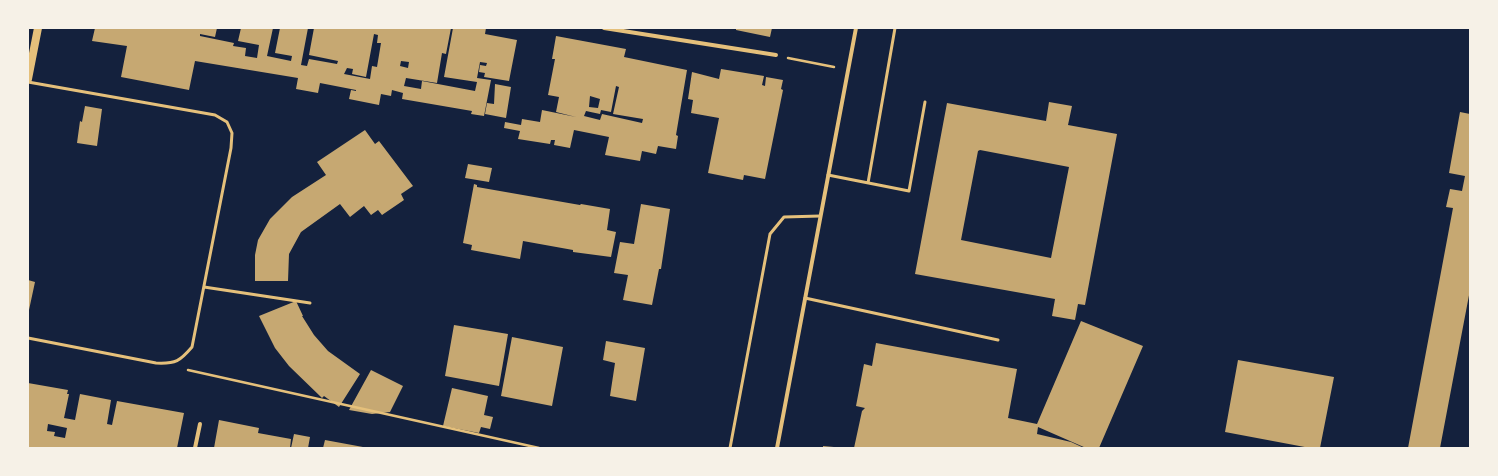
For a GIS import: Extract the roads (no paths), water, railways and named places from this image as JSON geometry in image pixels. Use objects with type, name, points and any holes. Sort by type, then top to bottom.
[{"type":"main road","points":[[28,81],[38,28]]},
{"type":"street","points":[[604,28],[776,55]]},
{"type":"street","points":[[776,448],[856,28]]},
{"type":"street","points":[[195,448],[200,424]]},
{"type":"lane","points":[[868,183],[895,28]]},
{"type":"lane","points":[[28,81],[215,115],[227,122],[232,133],[231,148],[192,347],[182,359],[170,364],[156,363],[28,338]]},
{"type":"lane","points":[[828,175],[909,191],[925,102]]},
{"type":"lane","points":[[730,448],[770,234],[784,217],[820,216]]},
{"type":"lane","points":[[204,287],[310,303]]},
{"type":"lane","points":[[805,298],[998,340]]}]
